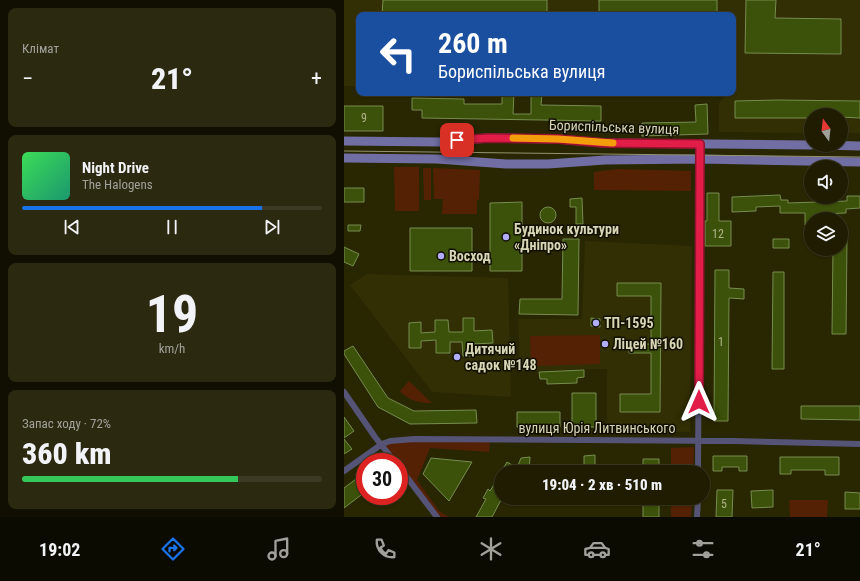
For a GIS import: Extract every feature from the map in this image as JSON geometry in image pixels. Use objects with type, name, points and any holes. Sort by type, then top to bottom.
[{"type":"main road","name":"Бориспільська вулиця","points":[[344,141],[441,142],[488,138],[558,139],[604,143],[804,145]]},
{"type":"main road","points":[[848,146],[860,146]]},
{"type":"main road","points":[[344,158],[437,159],[506,164],[548,164],[605,160],[700,159],[860,162]]},
{"type":"street","points":[[698,465],[700,144]]},
{"type":"street","points":[[344,392],[375,437],[388,453]]},
{"type":"street","name":"вулиця Юрія Литвинського","points":[[344,471],[382,444],[390,441],[414,439],[860,444]]},
{"type":"street","points":[[408,479],[437,517]]},
{"type":"street","points":[[697,517],[698,505]]},
{"type":"shaded area","points":[[344,0],[860,0],[860,133],[848,133],[848,108],[804,108],[804,133],[719,132],[719,103],[725,96],[736,96],[736,12],[356,12],[356,86],[344,86]]},
{"type":"shaded area","points":[[394,167],[419,167],[419,211],[395,211]]},
{"type":"shaded area","points":[[423,168],[431,168],[431,200],[424,200]]},
{"type":"shaded area","points":[[433,168],[480,170],[479,200],[454,199],[477,200],[477,214],[442,214],[443,199],[434,199]]},
{"type":"shaded area","points":[[618,169],[691,171],[691,191],[594,190],[594,172]]},
{"type":"shaded area","name":"Ліцей №160","points":[[585,241],[692,246],[690,432],[607,431],[607,369],[520,371],[518,319],[582,319]]},
{"type":"shaded area","name":"Дитячий садок №148","points":[[367,274],[508,278],[511,397],[432,392],[350,285]]},
{"type":"shaded area","points":[[600,335],[600,364],[531,366],[530,336]]},
{"type":"shaded area","points":[[409,381],[432,403],[414,401],[403,394],[400,391]]},
{"type":"shaded area","points":[[414,440],[490,440],[489,452],[430,448],[417,480],[439,511],[449,517],[437,517],[408,479],[408,453],[388,453],[382,444]]},
{"type":"shaded area","points":[[694,447],[693,465],[671,465],[671,448]]},
{"type":"shaded area","points":[[789,500],[828,500],[827,517],[790,517]]},
{"type":"shaded area","points":[[671,505],[692,505],[691,517],[671,517]]},
{"type":"building","points":[[383,0],[547,0],[547,12],[382,12]]},
{"type":"building","points":[[599,0],[717,0],[717,12],[599,12]]},
{"type":"building","points":[[746,0],[776,0],[775,18],[841,19],[841,54],[745,53]]},
{"type":"building","points":[[502,96],[514,96],[513,114],[531,114],[531,96],[542,96],[541,105],[601,106],[601,121],[422,118],[422,110],[412,110],[412,98],[464,99],[464,104],[502,104]]},
{"type":"building","points":[[735,101],[860,101],[860,118],[848,117],[848,108],[804,108],[804,118],[735,118]]},
{"type":"building","points":[[707,104],[708,134],[642,136],[642,123],[696,122],[695,105]]},
{"type":"building","points":[[344,106],[383,106],[383,131],[344,131]]},
{"type":"building","points":[[344,188],[364,188],[364,202],[344,202]]},
{"type":"building","points":[[707,193],[719,193],[719,221],[731,221],[731,246],[705,246]]},
{"type":"building","points":[[780,195],[781,200],[788,200],[788,203],[848,204],[848,196],[860,196],[860,208],[846,209],[846,212],[780,213],[780,206],[756,207],[756,211],[732,212],[732,197]]},
{"type":"building","points":[[582,198],[583,224],[576,224],[576,207],[570,207],[570,199]]},
{"type":"building","name":"Будинок культури «Дніпро»","points":[[522,202],[522,271],[490,271],[490,203]]},
{"type":"building","points":[[548,207],[554,209],[556,215],[554,221],[548,223],[542,221],[540,215],[542,209]]},
{"type":"building","points":[[348,225],[361,225],[360,231],[348,231]]},
{"type":"building","name":"Восход","points":[[410,228],[472,228],[472,271],[410,271]]},
{"type":"building","points":[[563,239],[579,239],[578,315],[519,314],[520,299],[562,299]]},
{"type":"building","points":[[773,239],[789,239],[789,248],[773,248]]},
{"type":"building","points":[[344,247],[359,254],[353,266],[344,262]]},
{"type":"building","points":[[833,256],[847,256],[846,334],[832,334]]},
{"type":"building","points":[[715,270],[729,270],[729,288],[744,289],[744,299],[729,298],[728,421],[714,421]]},
{"type":"building","points":[[773,272],[784,272],[784,369],[772,369]]},
{"type":"building","points":[[617,283],[661,283],[660,412],[620,412],[620,394],[651,394],[651,353],[629,353],[629,344],[651,344],[651,296],[617,296]]},
{"type":"building","points":[[463,318],[474,318],[474,331],[492,330],[493,343],[473,344],[473,356],[463,356],[462,342],[450,342],[450,353],[436,353],[436,340],[421,341],[421,348],[409,348],[409,323],[421,322],[421,333],[435,332],[435,320],[448,320],[449,332],[463,332]]},
{"type":"building","name":"ТП-1595","points":[[591,318],[600,319],[600,327],[591,326]]},
{"type":"building","points":[[353,346],[388,398],[414,411],[476,410],[477,423],[410,424],[378,407],[344,354],[344,351]]},
{"type":"building","points":[[584,370],[584,377],[577,378],[577,383],[547,384],[547,379],[540,379],[539,372]]},
{"type":"building","points":[[572,393],[596,393],[596,427],[572,427]]},
{"type":"building","points":[[801,406],[860,406],[860,420],[801,419]]},
{"type":"building","points":[[517,412],[560,412],[560,427],[517,427]]},
{"type":"building","points":[[344,417],[354,431],[344,438]]},
{"type":"building","points":[[344,439],[352,449],[344,454]]},
{"type":"building","points":[[595,455],[595,465],[584,465],[584,456]]},
{"type":"building","points":[[713,456],[747,456],[747,471],[739,471],[739,467],[722,467],[722,471],[713,471]]},
{"type":"building","points":[[530,457],[529,465],[518,465],[521,458]]},
{"type":"building","points":[[780,457],[839,457],[839,475],[825,475],[825,470],[791,470],[791,474],[780,474]]},
{"type":"building","points":[[431,458],[472,462],[449,501],[423,474]]},
{"type":"building","points":[[643,459],[659,459],[659,465],[643,465]]},
{"type":"building","points":[[507,462],[512,465],[505,465]]},
{"type":"building","points":[[356,479],[356,499],[344,508],[344,488]]},
{"type":"building","points":[[494,484],[494,505],[498,505],[492,517],[476,517],[486,499],[483,498],[488,489],[490,491]]},
{"type":"building","points":[[717,490],[733,490],[732,517],[716,517]]},
{"type":"building","points":[[773,490],[773,507],[752,508],[751,491]]},
{"type":"building","points":[[845,492],[860,493],[860,509],[845,509]]},
{"type":"building","points":[[643,505],[659,505],[659,517],[643,517]]},
{"type":"tram line","points":[[344,151],[860,157]]},
{"type":"slow traffic","points":[[513,138],[558,139],[613,143]]},
{"type":"place","name":"Будинок культури «Дніпро»","points":[[506,237]]},
{"type":"place","name":"Восход","points":[[441,256]]},
{"type":"place","name":"ТП-1595","points":[[596,323]]},
{"type":"place","name":"Ліцей №160","points":[[605,344]]},
{"type":"place","name":"Дитячий садок №148","points":[[457,357]]},
{"type":"route","points":[[457,140],[488,138],[558,139],[604,143],[700,144],[699,402]]}]
